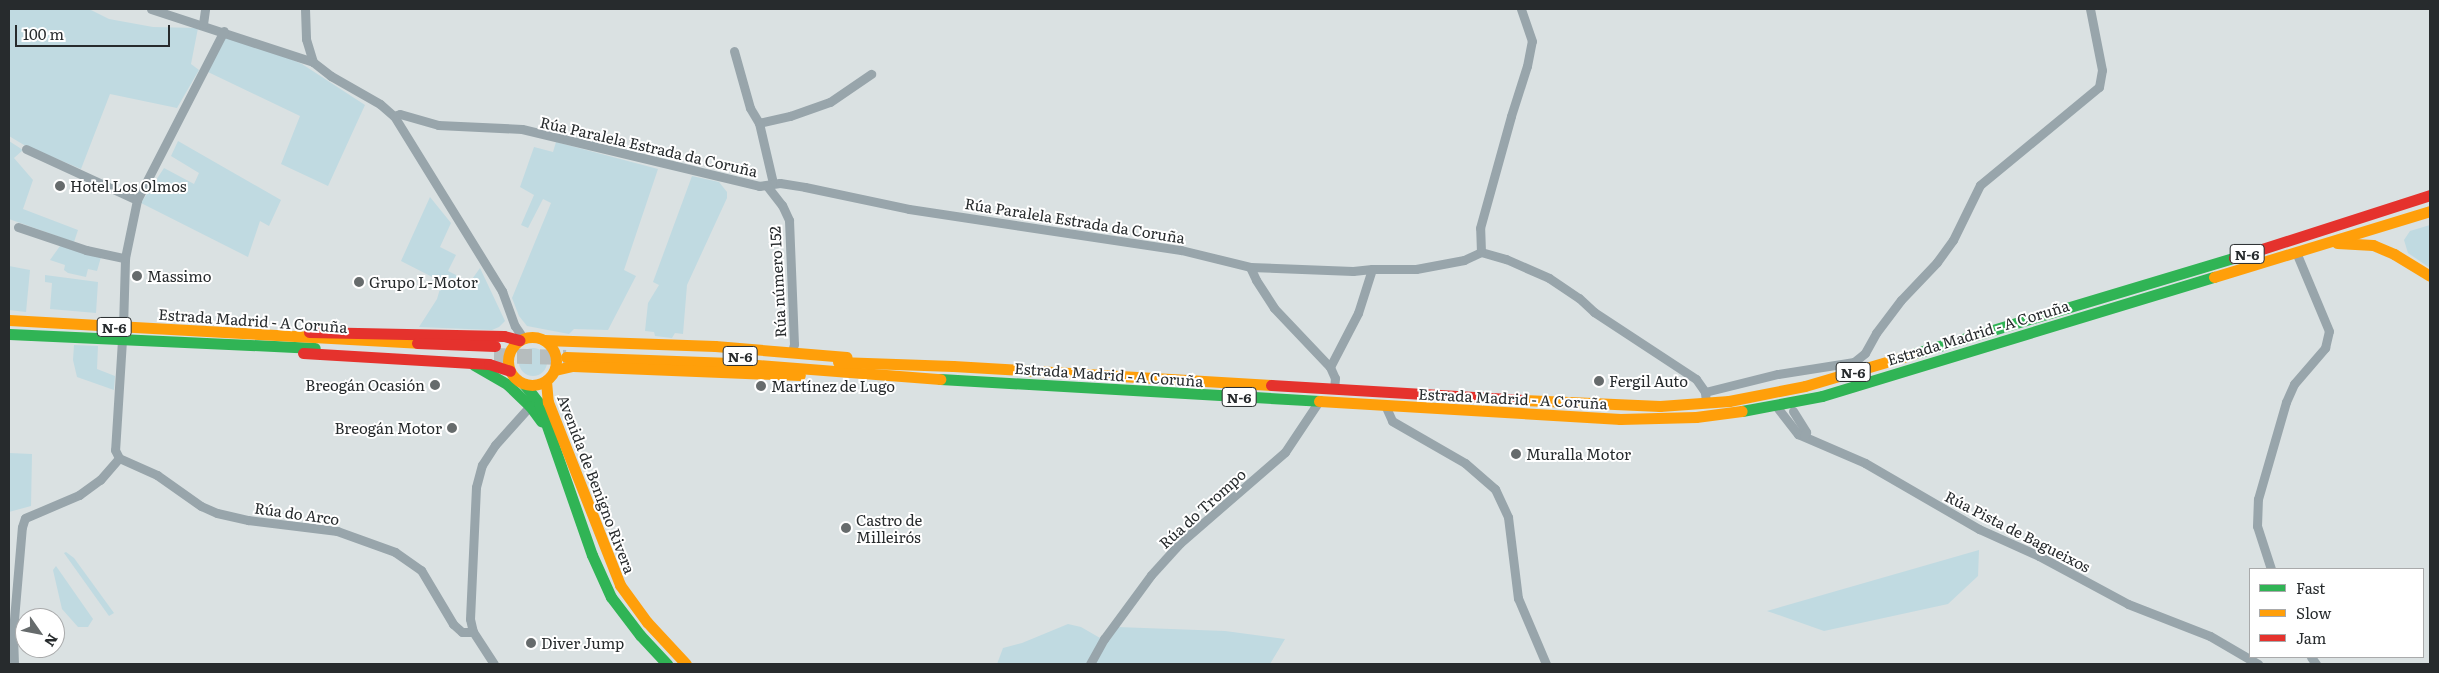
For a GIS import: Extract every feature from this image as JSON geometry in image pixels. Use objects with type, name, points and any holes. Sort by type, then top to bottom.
[{"type":"main road","name":"Estrada Madrid - A Coruña","points":[[2430,195],[2393,205],[2259,250],[1859,364],[1805,386],[1730,401],[1706,398],[1660,406],[1610,405],[914,364],[566,353],[914,377],[1620,419],[1696,417],[1776,406],[1822,396],[2430,211]]},
{"type":"main road","points":[[2393,205],[2406,210],[2430,203]]},
{"type":"main road","points":[[2323,244],[2372,246],[2394,254],[2430,276]]},
{"type":"main road","name":"Estrada Madrid - A Coruña","points":[[9,320],[495,351],[213,344],[9,334]]},
{"type":"main road","points":[[220,332],[340,331],[504,336],[521,339],[530,336],[544,340],[715,346],[914,364]]},
{"type":"main road","points":[[521,339],[508,354],[510,371],[518,381],[532,386],[546,381],[555,370],[556,356],[550,344],[544,340]]},
{"type":"main road","points":[[213,344],[356,358],[489,364],[510,371]]},
{"type":"main road","points":[[471,363],[502,380],[530,406],[552,437]]},
{"type":"main road","points":[[555,370],[573,366],[705,373],[914,377]]},
{"type":"main road","name":"Avenida de Benigno Rivera","points":[[546,381],[545,388],[548,402],[610,565],[620,585],[647,622],[686,664]]},
{"type":"main road","name":"Avenida de Benigno Rivera","points":[[524,384],[539,403],[592,555],[612,597],[640,636],[667,664]]},
{"type":"street","points":[[151,9],[203,24],[313,62],[331,76],[380,104],[394,116],[502,291],[521,339]]},
{"type":"street","points":[[203,24],[205,9]]},
{"type":"street","points":[[305,9],[306,39],[313,62]]},
{"type":"street","points":[[1521,9],[1527,23],[1531,46],[1527,66],[1480,228],[1481,252],[1506,259],[1549,278],[1579,298],[1594,312],[1696,379],[1706,398],[1769,380],[1854,362],[1859,364],[1881,327],[1901,300],[1937,262],[1953,240],[1980,185],[2099,87],[2102,70],[2090,9]]},
{"type":"street","points":[[123,327],[125,258],[137,200],[224,31]]},
{"type":"street","points":[[734,51],[750,108],[758,123],[770,185]]},
{"type":"street","points":[[758,123],[790,116],[830,102],[871,74]]},
{"type":"street","name":"Rúa Paralela Estrada da Coruña","points":[[394,116],[400,114],[438,125],[522,129],[758,186],[805,186],[909,208],[1181,250],[1250,267],[1353,271],[1416,269],[1464,260],[1481,252]]},
{"type":"street","points":[[26,149],[137,200]]},
{"type":"street","name":"Rúa número 152","points":[[770,185],[789,220],[794,344],[792,352]]},
{"type":"street","points":[[18,226],[86,250],[125,258]]},
{"type":"street","points":[[2272,568],[2257,526],[2258,499],[2290,393],[2294,384],[2324,348],[2329,331],[2296,252]]},
{"type":"street","points":[[1250,267],[1274,308],[1330,367],[1335,378],[1334,388]]},
{"type":"street","points":[[1330,367],[1358,313],[1372,269]]},
{"type":"street","points":[[14,664],[13,631],[22,527],[25,518],[79,495],[100,480],[119,458],[116,454],[116,445],[122,340]]},
{"type":"street","name":"Rúa do Trompo","points":[[1090,664],[1104,639],[1151,575],[1180,543],[1285,452],[1319,401]]},
{"type":"street","points":[[1385,405],[1392,421],[1465,464],[1495,489],[1508,517],[1518,598],[1546,664]]},
{"type":"street","points":[[494,664],[473,632],[470,603],[474,504],[477,478],[495,445],[530,406]]},
{"type":"street","name":"Rúa Pista de Bagueixos","points":[[1776,406],[1793,431],[1865,464],[1979,529],[2039,556],[2128,604],[2210,636],[2258,664]]},
{"type":"street","points":[[1792,411],[1806,432],[1804,436]]},
{"type":"street","name":"Rúa do Arco","points":[[119,458],[157,476],[201,506],[216,513],[248,520],[337,531],[395,552],[421,570],[453,624],[462,632],[473,632]]},
{"type":"shaded area","points":[[9,9],[89,9],[109,19],[153,27],[198,28],[191,64],[199,70],[177,108],[110,94],[81,169],[24,145],[9,136]]},
{"type":"shaded area","points":[[230,32],[302,64],[365,105],[328,186],[281,164],[300,116],[208,72],[225,34]]},
{"type":"shaded area","points":[[9,141],[23,150],[14,158],[33,180],[23,209],[78,230],[74,242],[9,219]]},
{"type":"shaded area","points":[[178,141],[281,200],[269,226],[260,221],[248,257],[141,203],[164,168],[194,184],[199,173],[171,156]]},
{"type":"shaded area","points":[[556,142],[658,169],[624,270],[636,276],[608,330],[574,329],[569,334],[527,326],[519,316],[512,298],[551,203],[543,199],[528,228],[521,225],[534,195],[520,187],[534,147],[553,152]]},
{"type":"shaded area","points":[[692,176],[719,182],[727,192],[727,198],[687,285],[683,334],[675,333],[672,338],[655,336],[654,332],[645,331],[648,303],[659,285],[653,282]]},
{"type":"shaded area","points":[[430,197],[451,223],[440,247],[456,255],[448,271],[470,282],[480,268],[505,321],[499,327],[492,330],[419,327],[437,299],[442,282],[401,261]]},
{"type":"shaded area","points":[[2430,225],[2430,268],[2408,253],[2404,240],[2410,231]]},
{"type":"shaded area","points":[[62,245],[101,257],[97,271],[88,269],[86,277],[68,273],[64,270],[65,265],[50,260]]},
{"type":"shaded area","points":[[9,266],[30,270],[26,312],[9,310]]},
{"type":"shaded area","points":[[45,275],[98,282],[96,313],[50,309],[52,283],[45,282]]},
{"type":"shaded area","points":[[74,345],[98,346],[97,369],[115,376],[114,390],[77,377],[73,360]]},
{"type":"shaded area","points":[[533,348],[543,352],[547,362],[543,372],[533,376],[523,372],[519,362],[523,352]]},
{"type":"shaded area","points":[[9,453],[32,454],[31,506],[9,512]]},
{"type":"shaded area","points":[[1979,550],[1978,576],[1948,604],[1824,631],[1767,611]]},
{"type":"shaded area","points":[[66,552],[74,558],[114,613],[109,616],[64,553]]},
{"type":"shaded area","points":[[56,566],[93,619],[88,627],[78,627],[65,612],[65,608],[62,608],[53,570]]},
{"type":"shaded area","points":[[1068,624],[1081,627],[1107,642],[1117,627],[1225,631],[1285,639],[1270,664],[997,664],[1003,648],[1022,643]]},
{"type":"tunnel","points":[[494,355],[566,357]]},
{"type":"traffic: fast","points":[[1913,354],[2234,258]]},
{"type":"traffic: fast","points":[[1742,411],[1822,396],[2214,277]]},
{"type":"traffic: fast","points":[[9,334],[315,348]]},
{"type":"traffic: fast","points":[[474,365],[508,385],[530,406],[541,421]]},
{"type":"traffic: fast","points":[[940,379],[1319,401]]},
{"type":"traffic: fast","points":[[524,384],[539,403],[592,555],[611,597],[640,635],[667,664]]},
{"type":"traffic: slow","points":[[2214,277],[2430,211]]},
{"type":"traffic: slow","points":[[2337,243],[2373,245],[2394,254],[2430,276]]},
{"type":"traffic: slow","points":[[9,320],[417,343]]},
{"type":"traffic: slow","points":[[527,337],[537,337],[546,341],[552,347],[555,352],[556,361],[555,370],[546,381],[537,385],[527,385],[518,381],[512,375],[508,366],[508,356],[512,347],[518,341],[527,337]]},
{"type":"traffic: slow","points":[[544,340],[715,346],[847,357]]},
{"type":"traffic: slow","points":[[1521,400],[1660,406],[1729,401],[1805,386],[1913,354]]},
{"type":"traffic: slow","points":[[566,357],[731,363],[940,379]]},
{"type":"traffic: slow","points":[[838,362],[953,366],[1271,385]]},
{"type":"traffic: slow","points":[[555,370],[573,366],[800,375]]},
{"type":"traffic: slow","points":[[546,381],[548,402],[620,585],[647,622],[686,664]]},
{"type":"traffic: slow","points":[[1319,401],[1620,419],[1696,417],[1742,411]]},
{"type":"traffic: jam","points":[[2234,258],[2430,195]]},
{"type":"traffic: jam","points":[[309,332],[504,336],[519,340]]},
{"type":"traffic: jam","points":[[417,343],[495,346]]},
{"type":"traffic: jam","points":[[303,353],[489,364],[510,371]]},
{"type":"traffic: jam","points":[[1271,385],[1521,400]]},
{"type":"place","name":"Hotel Los Olmos","points":[[60,186]]},
{"type":"place","name":"Massimo","points":[[137,276]]},
{"type":"place","name":"Grupo L-Motor","points":[[359,282]]},
{"type":"place","name":"Fergil Auto","points":[[1599,381]]},
{"type":"place","name":"Breogán Ocasión","points":[[435,385]]},
{"type":"place","name":"Martínez de Lugo","points":[[761,386]]},
{"type":"place","name":"Breogán Motor","points":[[452,428]]},
{"type":"place","name":"Muralla Motor","points":[[1516,454]]},
{"type":"place","name":"Castro de Milleirós","points":[[846,528]]},
{"type":"place","name":"Diver Jump","points":[[531,643]]}]
